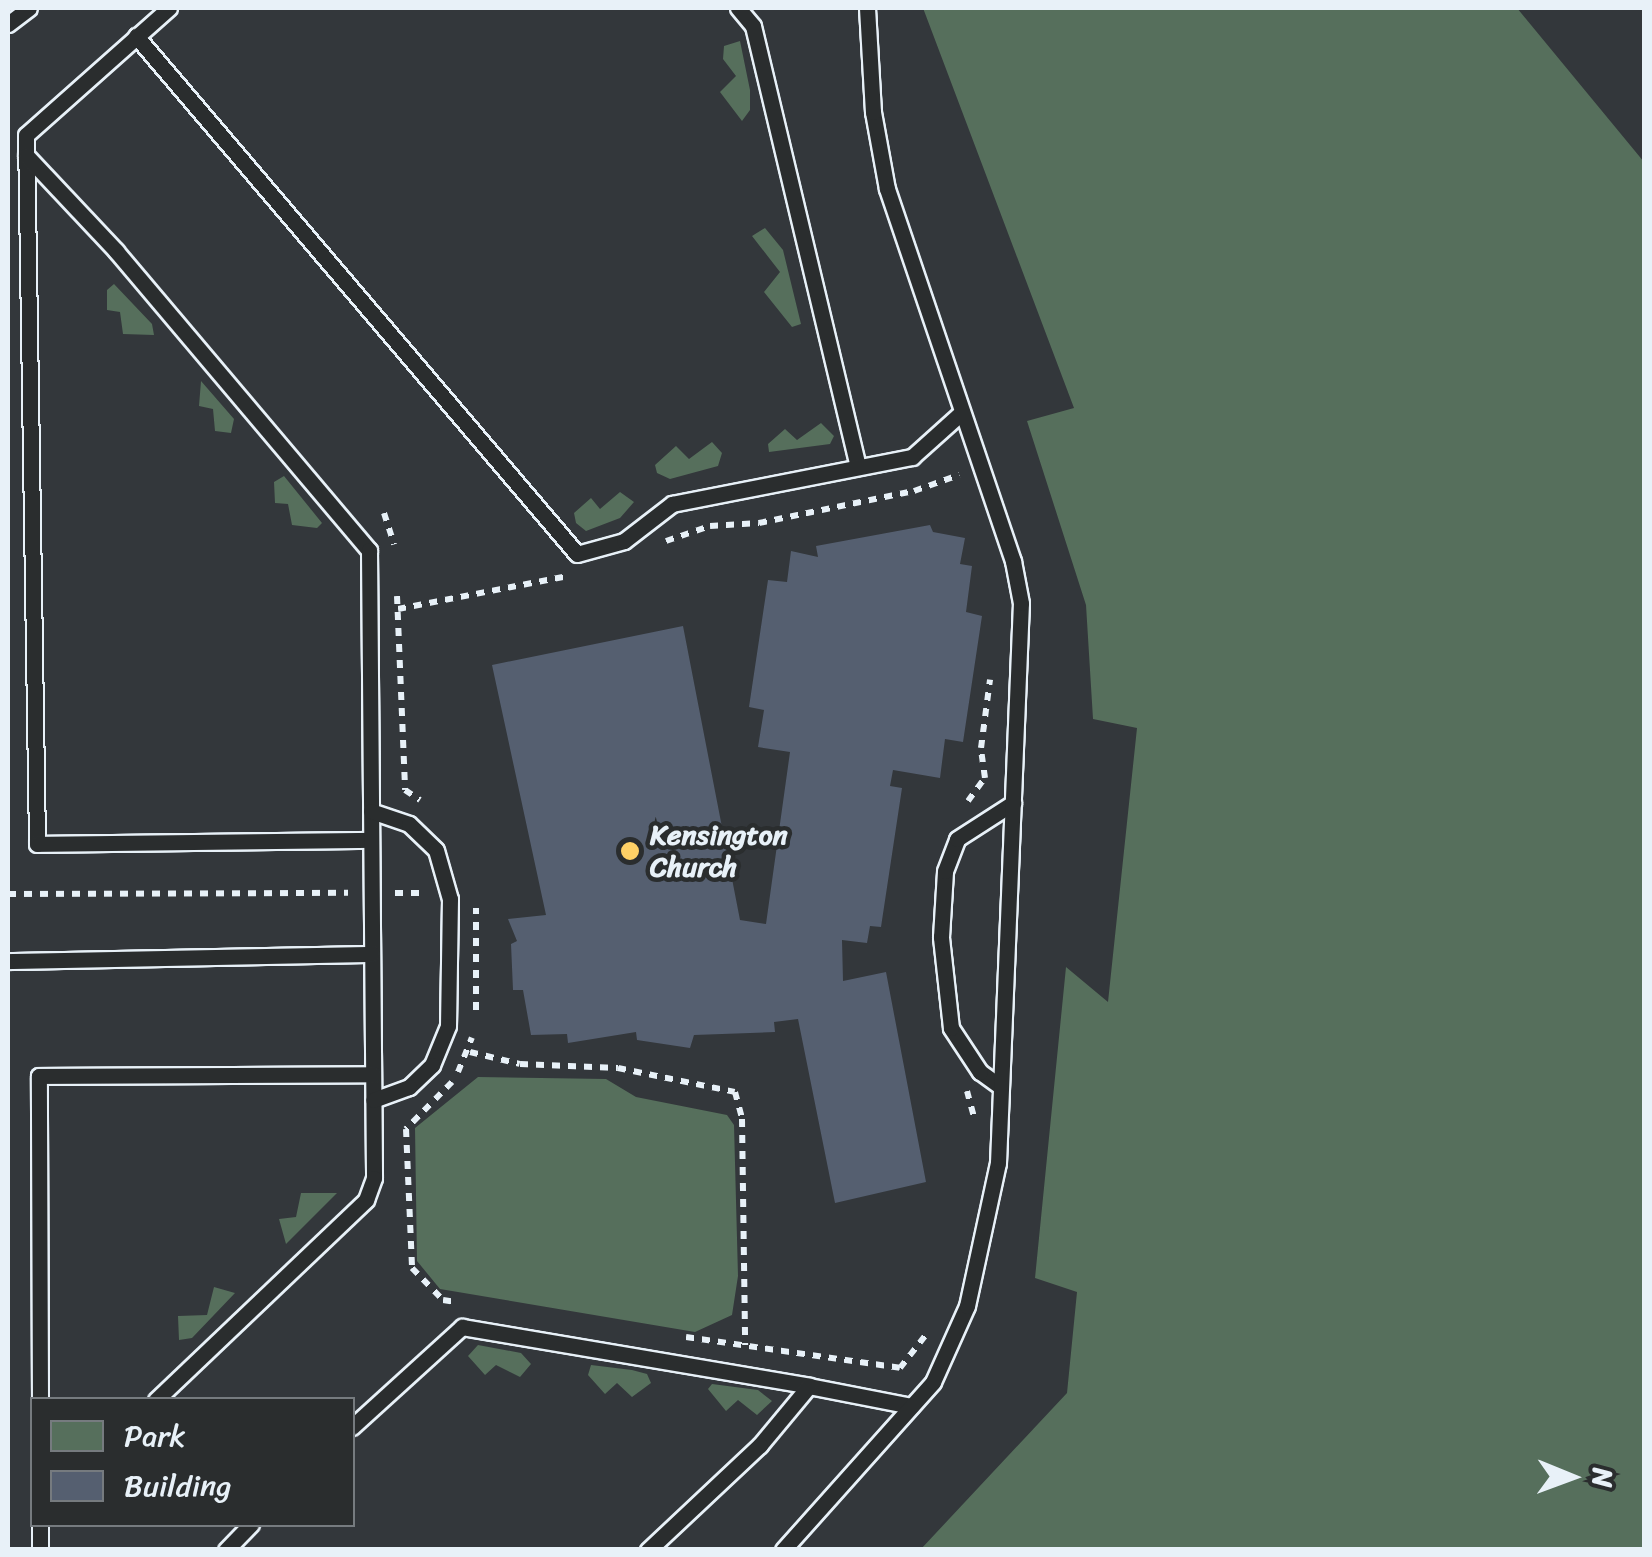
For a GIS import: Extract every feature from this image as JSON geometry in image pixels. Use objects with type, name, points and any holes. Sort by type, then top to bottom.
[{"type":"lane","points":[[8,24],[30,8]]},
{"type":"lane","points":[[169,8],[26,136],[36,844],[371,840]]},
{"type":"lane","points":[[738,8],[754,26],[858,468]]},
{"type":"lane","points":[[784,1550],[932,1382],[967,1306],[995,1180],[1001,1088],[1021,603],[1013,561],[887,189],[873,112],[867,8]]},
{"type":"lane","points":[[136,36],[577,554],[624,541],[672,504],[912,457],[961,412]]},
{"type":"lane","points":[[26,155],[116,250],[368,550],[374,1178],[366,1200],[159,1397]]},
{"type":"lane","points":[[1001,1088],[980,1072],[951,1028],[941,937],[945,871],[958,838],[1013,803]]},
{"type":"lane","points":[[371,811],[409,824],[436,850],[448,893],[448,1026],[432,1065],[409,1087],[373,1100]]},
{"type":"lane","points":[[8,962],[372,954]]},
{"type":"lane","points":[[40,1397],[39,1076],[372,1074]]},
{"type":"lane","points":[[355,1424],[462,1328],[911,1406]]},
{"type":"lane","points":[[648,1550],[760,1445],[810,1386]]},
{"type":"lane","points":[[226,1550],[248,1527]]},
{"type":"path","points":[[652,550],[710,526],[858,503],[960,474],[966,491]]},
{"type":"path","points":[[384,513],[392,524],[395,555]]},
{"type":"path","points":[[398,609],[572,575]]},
{"type":"path","points":[[397,586],[405,790],[436,811]]},
{"type":"path","points":[[966,804],[985,778],[981,748],[991,672]]},
{"type":"path","points":[[8,894],[474,893],[479,924],[470,1052],[445,1094],[406,1129],[412,1268],[442,1300],[462,1303]]},
{"type":"path","points":[[470,1052],[520,1064],[618,1068],[735,1092],[742,1119],[745,1346]]},
{"type":"path","points":[[953,1075],[967,1089],[974,1133]]},
{"type":"path","points":[[672,1335],[900,1368],[935,1322]]},
{"type":"green space","points":[[923,8],[1517,8],[1644,162],[1644,1549],[921,1549],[1067,1393],[1077,1292],[1035,1278],[1066,967],[1108,1002],[1137,728],[1093,719],[1086,605],[1027,421],[1074,408]]},
{"type":"green space","points":[[740,41],[750,90],[750,110],[742,121],[720,92],[736,76],[723,59],[724,46]]},
{"type":"green space","points":[[765,228],[783,250],[801,324],[792,327],[764,292],[780,272],[752,236]]},
{"type":"green space","points":[[114,284],[152,324],[154,335],[123,334],[120,312],[107,310],[107,290]]},
{"type":"green space","points":[[201,381],[234,419],[231,433],[215,431],[213,409],[199,406]]},
{"type":"green space","points":[[821,423],[834,436],[830,444],[769,452],[768,444],[785,429],[797,440]]},
{"type":"green space","points":[[712,442],[722,453],[718,466],[670,479],[657,473],[655,465],[676,446],[689,459]]},
{"type":"green space","points":[[284,476],[322,523],[317,528],[292,525],[288,504],[275,503],[274,482]]},
{"type":"green space","points":[[620,492],[634,502],[620,518],[586,531],[576,523],[574,513],[591,498],[600,509]]},
{"type":"green space","points":[[478,1077],[606,1079],[636,1097],[727,1115],[734,1125],[738,1276],[732,1315],[695,1332],[440,1289],[417,1261],[415,1128]]},
{"type":"green space","points":[[301,1193],[337,1193],[286,1244],[279,1219],[296,1217]]},
{"type":"green space","points":[[214,1287],[235,1293],[192,1338],[179,1340],[178,1316],[207,1315]]},
{"type":"green space","points":[[478,1345],[521,1353],[531,1364],[520,1377],[496,1365],[485,1375],[468,1356]]},
{"type":"green space","points":[[591,1365],[647,1374],[651,1383],[632,1397],[617,1383],[605,1394],[588,1375]]},
{"type":"green space","points":[[712,1384],[758,1390],[772,1401],[757,1415],[738,1400],[726,1411],[708,1389]]},
{"type":"building","name":"Kensington Church","points":[[930,525],[933,532],[965,538],[960,564],[972,566],[966,612],[982,616],[963,742],[945,739],[940,778],[893,770],[890,786],[902,788],[881,927],[870,926],[867,943],[842,940],[843,981],[886,972],[926,1182],[835,1203],[798,1019],[774,1022],[775,1032],[694,1035],[690,1048],[637,1040],[636,1032],[568,1043],[567,1034],[531,1035],[523,990],[513,990],[511,944],[517,941],[508,919],[546,915],[492,665],[683,626],[740,920],[766,924],[790,752],[758,747],[764,710],[749,707],[768,580],[787,582],[791,551],[818,557],[816,546]]},
{"type":"place","name":"Kensington Church","points":[[630,851]]}]
